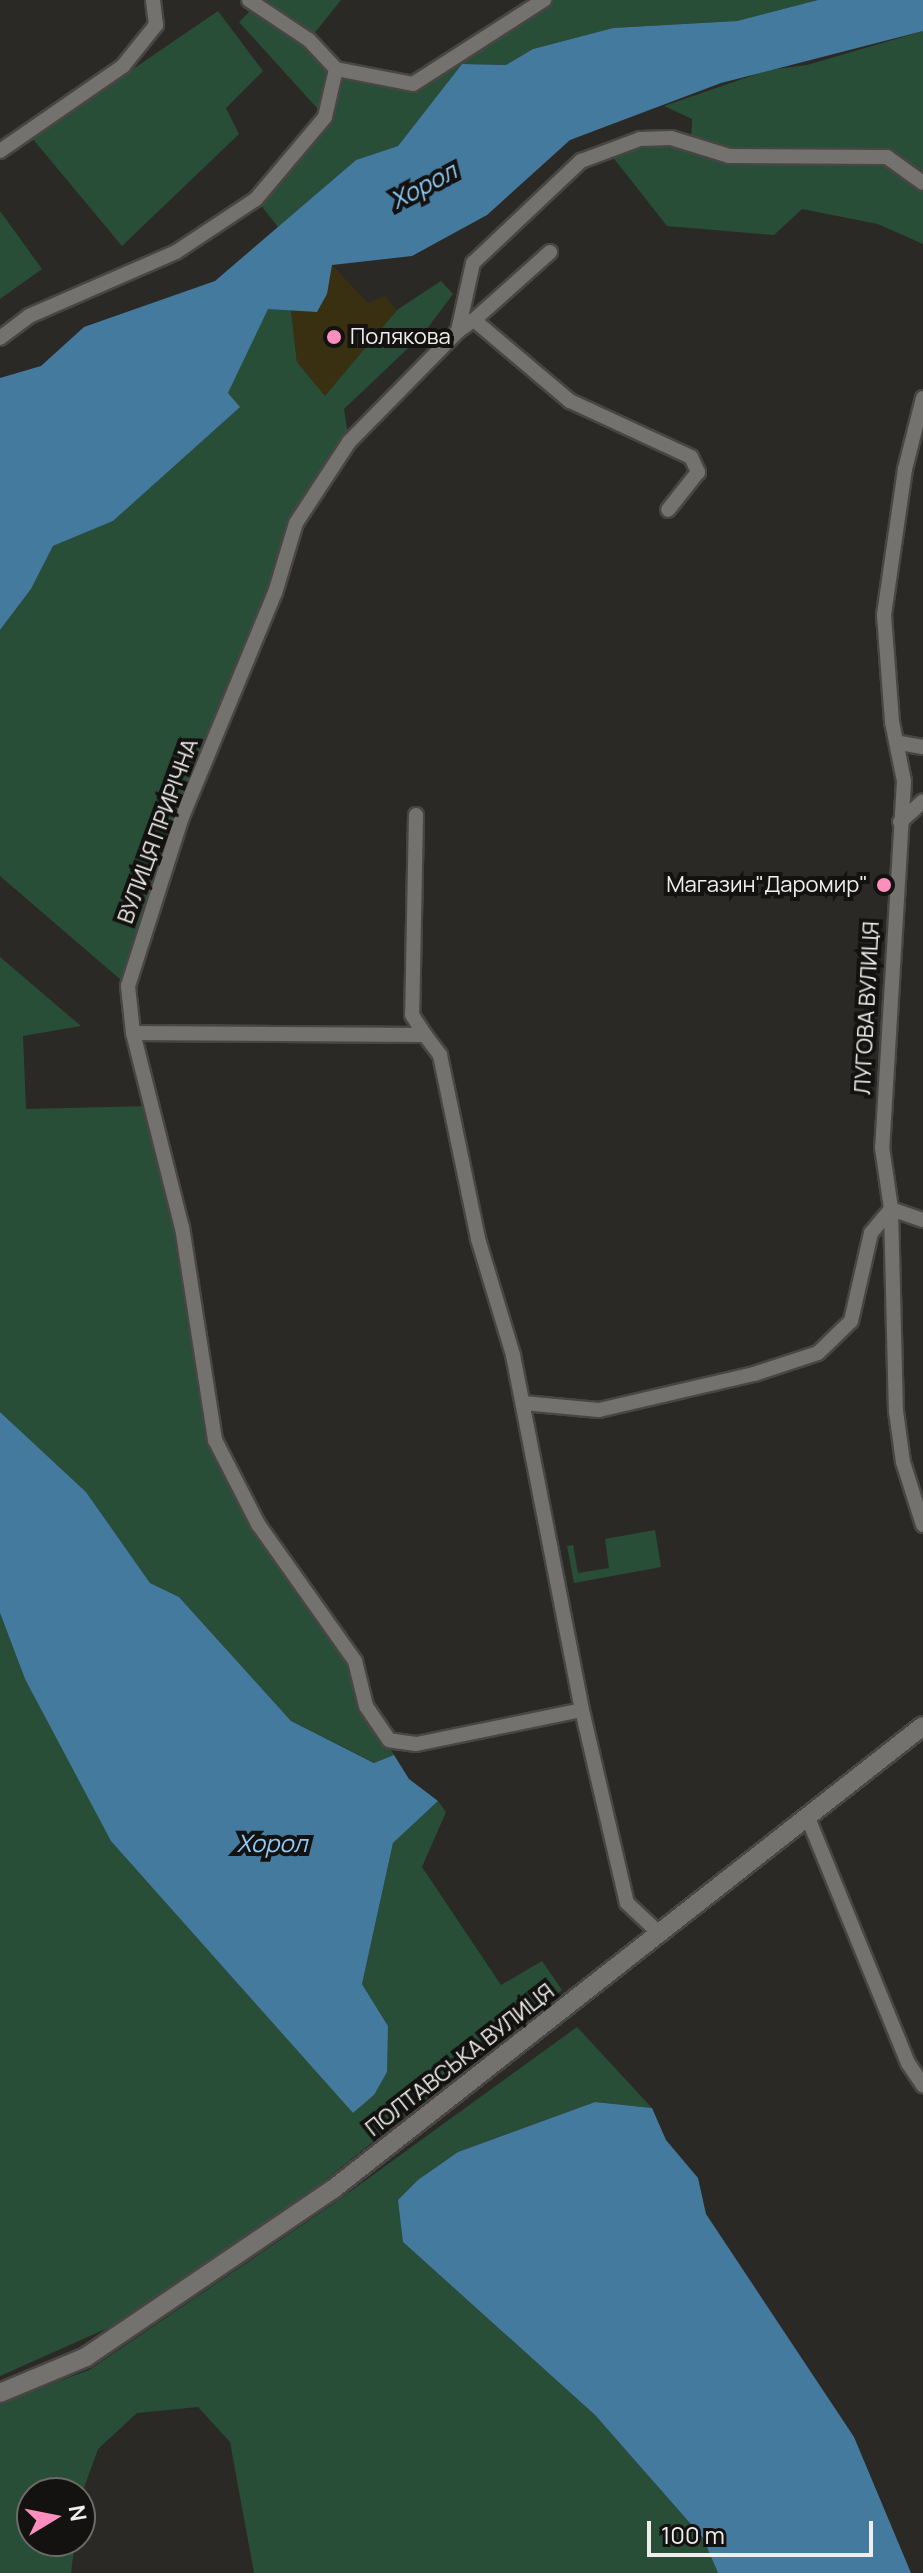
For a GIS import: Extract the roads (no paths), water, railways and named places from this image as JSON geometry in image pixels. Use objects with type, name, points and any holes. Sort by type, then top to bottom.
[{"type":"street","points":[[0,151],[123,66],[156,25],[153,0]]},
{"type":"street","points":[[249,0],[309,40],[336,69],[413,84],[544,0]]},
{"type":"street","points":[[0,338],[29,316],[176,252],[256,199],[325,117],[336,69]]},
{"type":"street","points":[[458,331],[473,263],[581,161],[640,139],[671,138],[729,156],[887,157],[923,183]]},
{"type":"street","name":"ВУЛИЦЯ ПРИРІЧНА","points":[[550,252],[458,331],[349,442],[296,523],[275,593],[177,831],[128,986],[133,1033],[182,1228],[215,1440],[258,1524],[355,1661],[366,1706],[389,1740],[416,1744],[582,1710]]},
{"type":"street","points":[[474,320],[570,401],[691,457],[698,472],[668,510]]},
{"type":"street","name":"ЛУГОВА ВУЛИЦЯ","points":[[923,398],[905,469],[884,615],[892,722],[900,743],[904,781],[883,1121],[891,1209],[896,1411],[903,1462],[923,1525]]},
{"type":"street","points":[[900,743],[923,747]]},
{"type":"street","points":[[900,822],[923,801]]},
{"type":"street","points":[[416,815],[412,1015],[440,1055],[478,1239],[523,1403],[582,1710],[627,1903],[660,1934]]},
{"type":"street","points":[[133,1033],[425,1035]]},
{"type":"street","points":[[523,1403],[599,1410],[754,1374],[818,1353],[851,1321],[871,1233],[891,1209],[923,1220]]},
{"type":"street","name":"ПОЛТАВСЬКА ВУЛИЦЯ","points":[[0,2393],[86,2357],[332,2190],[923,1726]]},
{"type":"street","points":[[808,1818],[908,2063],[923,2085]]},
{"type":"water","name":"Хорол","points":[[818,0],[923,0],[923,31],[721,83],[570,140],[487,215],[412,256],[332,265],[327,294],[317,312],[268,309],[228,393],[240,407],[113,521],[53,546],[31,589],[0,630],[0,378],[41,366],[84,327],[215,281],[356,160],[398,146],[462,64],[506,65],[533,49],[613,28],[737,21]]},
{"type":"water","name":"Хорол","points":[[0,1412],[86,1492],[150,1583],[179,1597],[291,1721],[374,1763],[394,1755],[409,1779],[438,1801],[393,1843],[362,1984],[388,2026],[387,2072],[374,2095],[353,2113],[111,1841],[25,1679],[0,1613]]},
{"type":"water","points":[[595,2102],[652,2108],[666,2140],[698,2178],[706,2214],[854,2437],[911,2573],[718,2573],[703,2538],[595,2415],[403,2242],[398,2200],[418,2180],[458,2152]]},
{"type":"place","name":"Полякова","points":[[334,337]]},
{"type":"place","name":"Магазин\"Даромир\"","points":[[884,885]]}]
